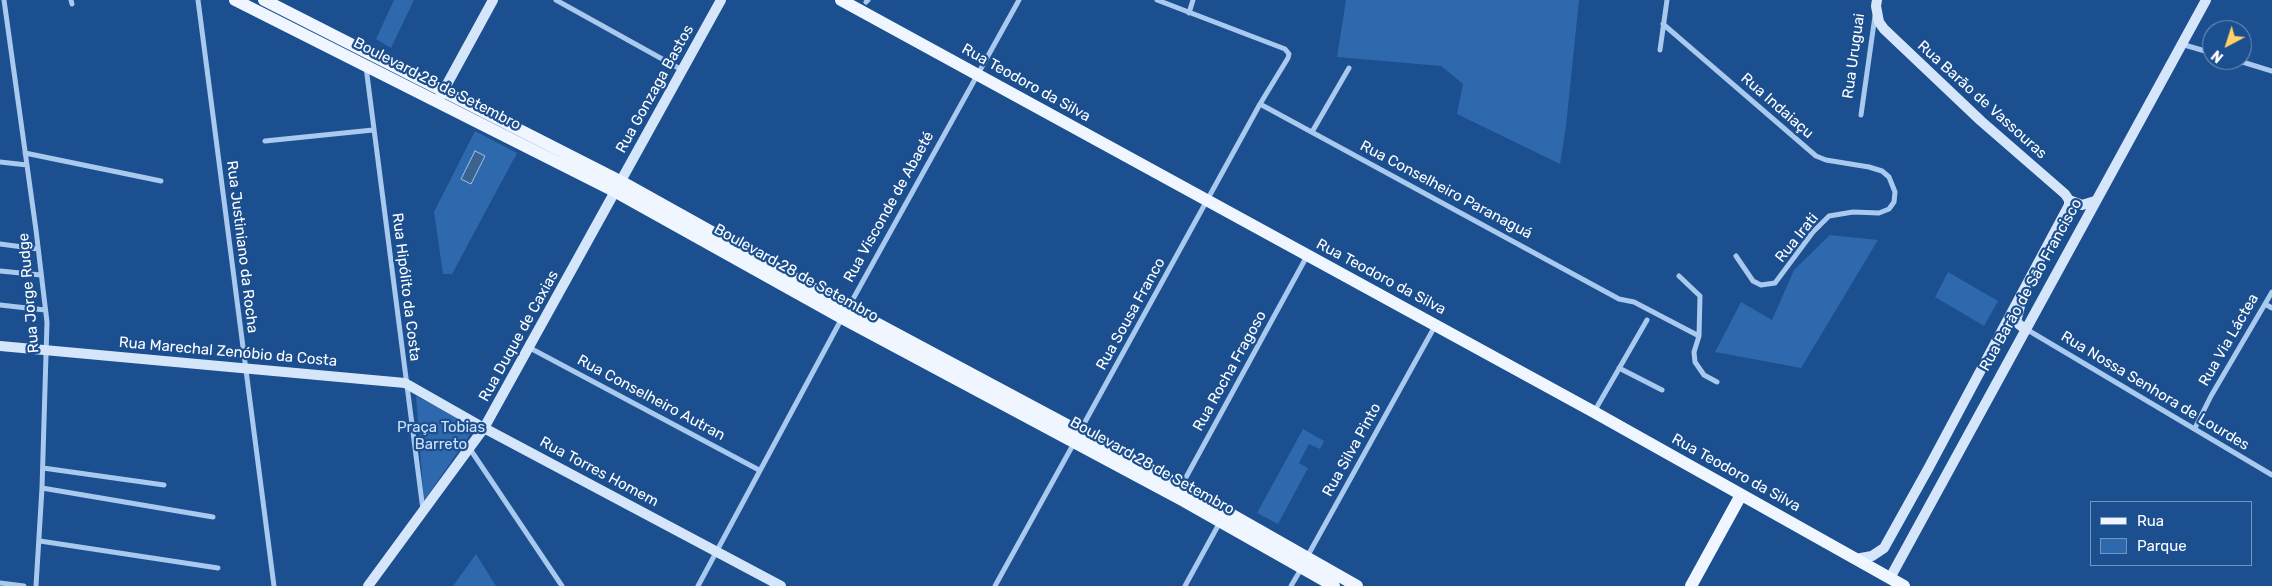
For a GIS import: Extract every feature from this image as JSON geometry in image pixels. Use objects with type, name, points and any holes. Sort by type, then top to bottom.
[{"type":"main road","name":"Boulevard 28 de Setembro","points":[[235,0],[437,102],[619,187]]},
{"type":"main road","name":"Boulevard 28 de Setembro","points":[[264,0],[444,90],[845,313],[1077,437],[1183,488],[1304,564],[1334,586]]},
{"type":"main road","name":"Rua Teodoro da Silva","points":[[841,0],[1207,202],[1594,412],[1856,559],[1888,582],[1904,586]]},
{"type":"main road","name":"Boulevard 28 de Setembro","points":[[1077,437],[1220,521],[1304,564],[1357,586]]},
{"type":"main road","points":[[1691,586],[1741,495]]},
{"type":"street","name":"Rua Jorge Rudge","points":[[4,0],[46,310],[47,350],[43,468],[36,586]]},
{"type":"street","name":"Rua Justiniano da Rocha","points":[[198,0],[274,586]]},
{"type":"street","points":[[437,102],[493,0]]},
{"type":"street","points":[[556,0],[682,70]]},
{"type":"street","name":"Rua Gonzaga Bastos","points":[[619,187],[721,0]]},
{"type":"street","name":"Rua Visconde de Abaeté","points":[[698,586],[845,313],[1019,0]]},
{"type":"street","points":[[1157,0],[1189,13],[1193,0]]},
{"type":"street","points":[[1660,50],[1667,0]]},
{"type":"street","name":"Rua Barão de São Francisco","points":[[1888,582],[2095,200],[2206,0]]},
{"type":"street","name":"Rua Uruguai","points":[[1861,115],[1877,3]]},
{"type":"street","name":"Rua Barão de Vassouras","points":[[1877,3],[1880,22],[1890,37],[1981,121],[2065,194],[2069,200]]},
{"type":"street","name":"Rua Sousa Franco","points":[[995,586],[1260,104],[1288,58],[1289,54],[1285,49],[1189,13]]},
{"type":"street","name":"Rua Indaiaçu","points":[[1663,24],[1816,156],[1826,160],[1869,167],[1882,171],[1889,177]]},
{"type":"street","points":[[2181,43],[2202,50]]},
{"type":"street","points":[[2252,65],[2272,71]]},
{"type":"street","name":"Rua Hipólito da Costa","points":[[366,66],[405,383],[423,511]]},
{"type":"street","points":[[1312,132],[1348,68]]},
{"type":"street","name":"Rua Conselheiro Paranaguá","points":[[1260,104],[1619,299],[1634,302],[1699,336]]},
{"type":"street","points":[[265,141],[374,130]]},
{"type":"street","points":[[25,153],[161,181]]},
{"type":"street","points":[[0,162],[26,165]]},
{"type":"street","name":"Rua Irati","points":[[1736,256],[1753,281],[1761,285],[1775,283],[1813,232],[1830,216],[1853,212],[1878,213],[1889,209],[1894,202],[1895,192],[1889,177]]},
{"type":"street","name":"Rua Duque de Caxias","points":[[368,586],[484,428],[619,187]]},
{"type":"street","points":[[2084,221],[2077,213],[2066,213],[2069,200],[2082,205],[2095,200]]},
{"type":"street","name":"Rua Barão de São Francisco","points":[[1856,559],[1872,556],[1884,548],[2066,213]]},
{"type":"street","points":[[0,244],[38,249]]},
{"type":"street","name":"Rua Rocha Fragoso","points":[[1184,501],[1184,481],[1307,256]]},
{"type":"street","points":[[0,271],[41,275]]},
{"type":"street","points":[[1679,276],[1700,296],[1699,336],[1694,352],[1695,362],[1704,375],[1718,382]]},
{"type":"street","name":"Rua Via Láctea","points":[[2195,428],[2272,292]]},
{"type":"street","points":[[2020,298],[2016,322],[2025,329]]},
{"type":"street","points":[[2265,304],[2272,308]]},
{"type":"street","points":[[0,305],[46,310]]},
{"type":"street","points":[[1594,412],[1647,320]]},
{"type":"street","name":"Rua Silva Pinto","points":[[1291,586],[1436,326]]},
{"type":"street","name":"Rua Nossa Senhora de Lourdes","points":[[2025,329],[2272,475]]},
{"type":"street","name":"Rua Marechal Zenóbio da Costa","points":[[0,346],[246,370],[405,383]]},
{"type":"street","name":"Rua Conselheiro Autran","points":[[530,348],[759,470]]},
{"type":"street","points":[[1619,368],[1662,390]]},
{"type":"street","name":"Rua Torres Homem","points":[[405,383],[484,428],[780,586]]},
{"type":"street","points":[[470,449],[562,586]]},
{"type":"street","points":[[43,468],[164,485]]},
{"type":"street","points":[[42,488],[213,517]]},
{"type":"street","points":[[1185,586],[1220,521]]},
{"type":"street","points":[[40,541],[218,568]]},
{"type":"street","points":[[0,583],[24,586]]},
{"type":"green space","points":[[394,0],[414,0],[391,48],[376,39]]},
{"type":"green space","points":[[1346,0],[1579,0],[1566,126],[1560,164],[1457,114],[1463,84],[1441,66],[1337,57]]},
{"type":"green space","points":[[475,131],[517,153],[452,274],[443,274],[434,212]]},
{"type":"green space","points":[[1830,235],[1878,240],[1801,368],[1715,352],[1741,302],[1772,320],[1794,270]]},
{"type":"green space","points":[[1948,272],[1998,301],[1984,326],[1935,297]]},
{"type":"green space","name":"Praça Tobias Barreto","points":[[416,396],[475,427],[424,501]]},
{"type":"green space","points":[[1303,429],[1324,441],[1320,449],[1309,444],[1299,463],[1308,468],[1278,524],[1257,513]]},
{"type":"green space","points":[[476,554],[496,586],[453,586]]},
{"type":"shaded area","points":[[475,151],[485,156],[471,184],[461,179]]}]
